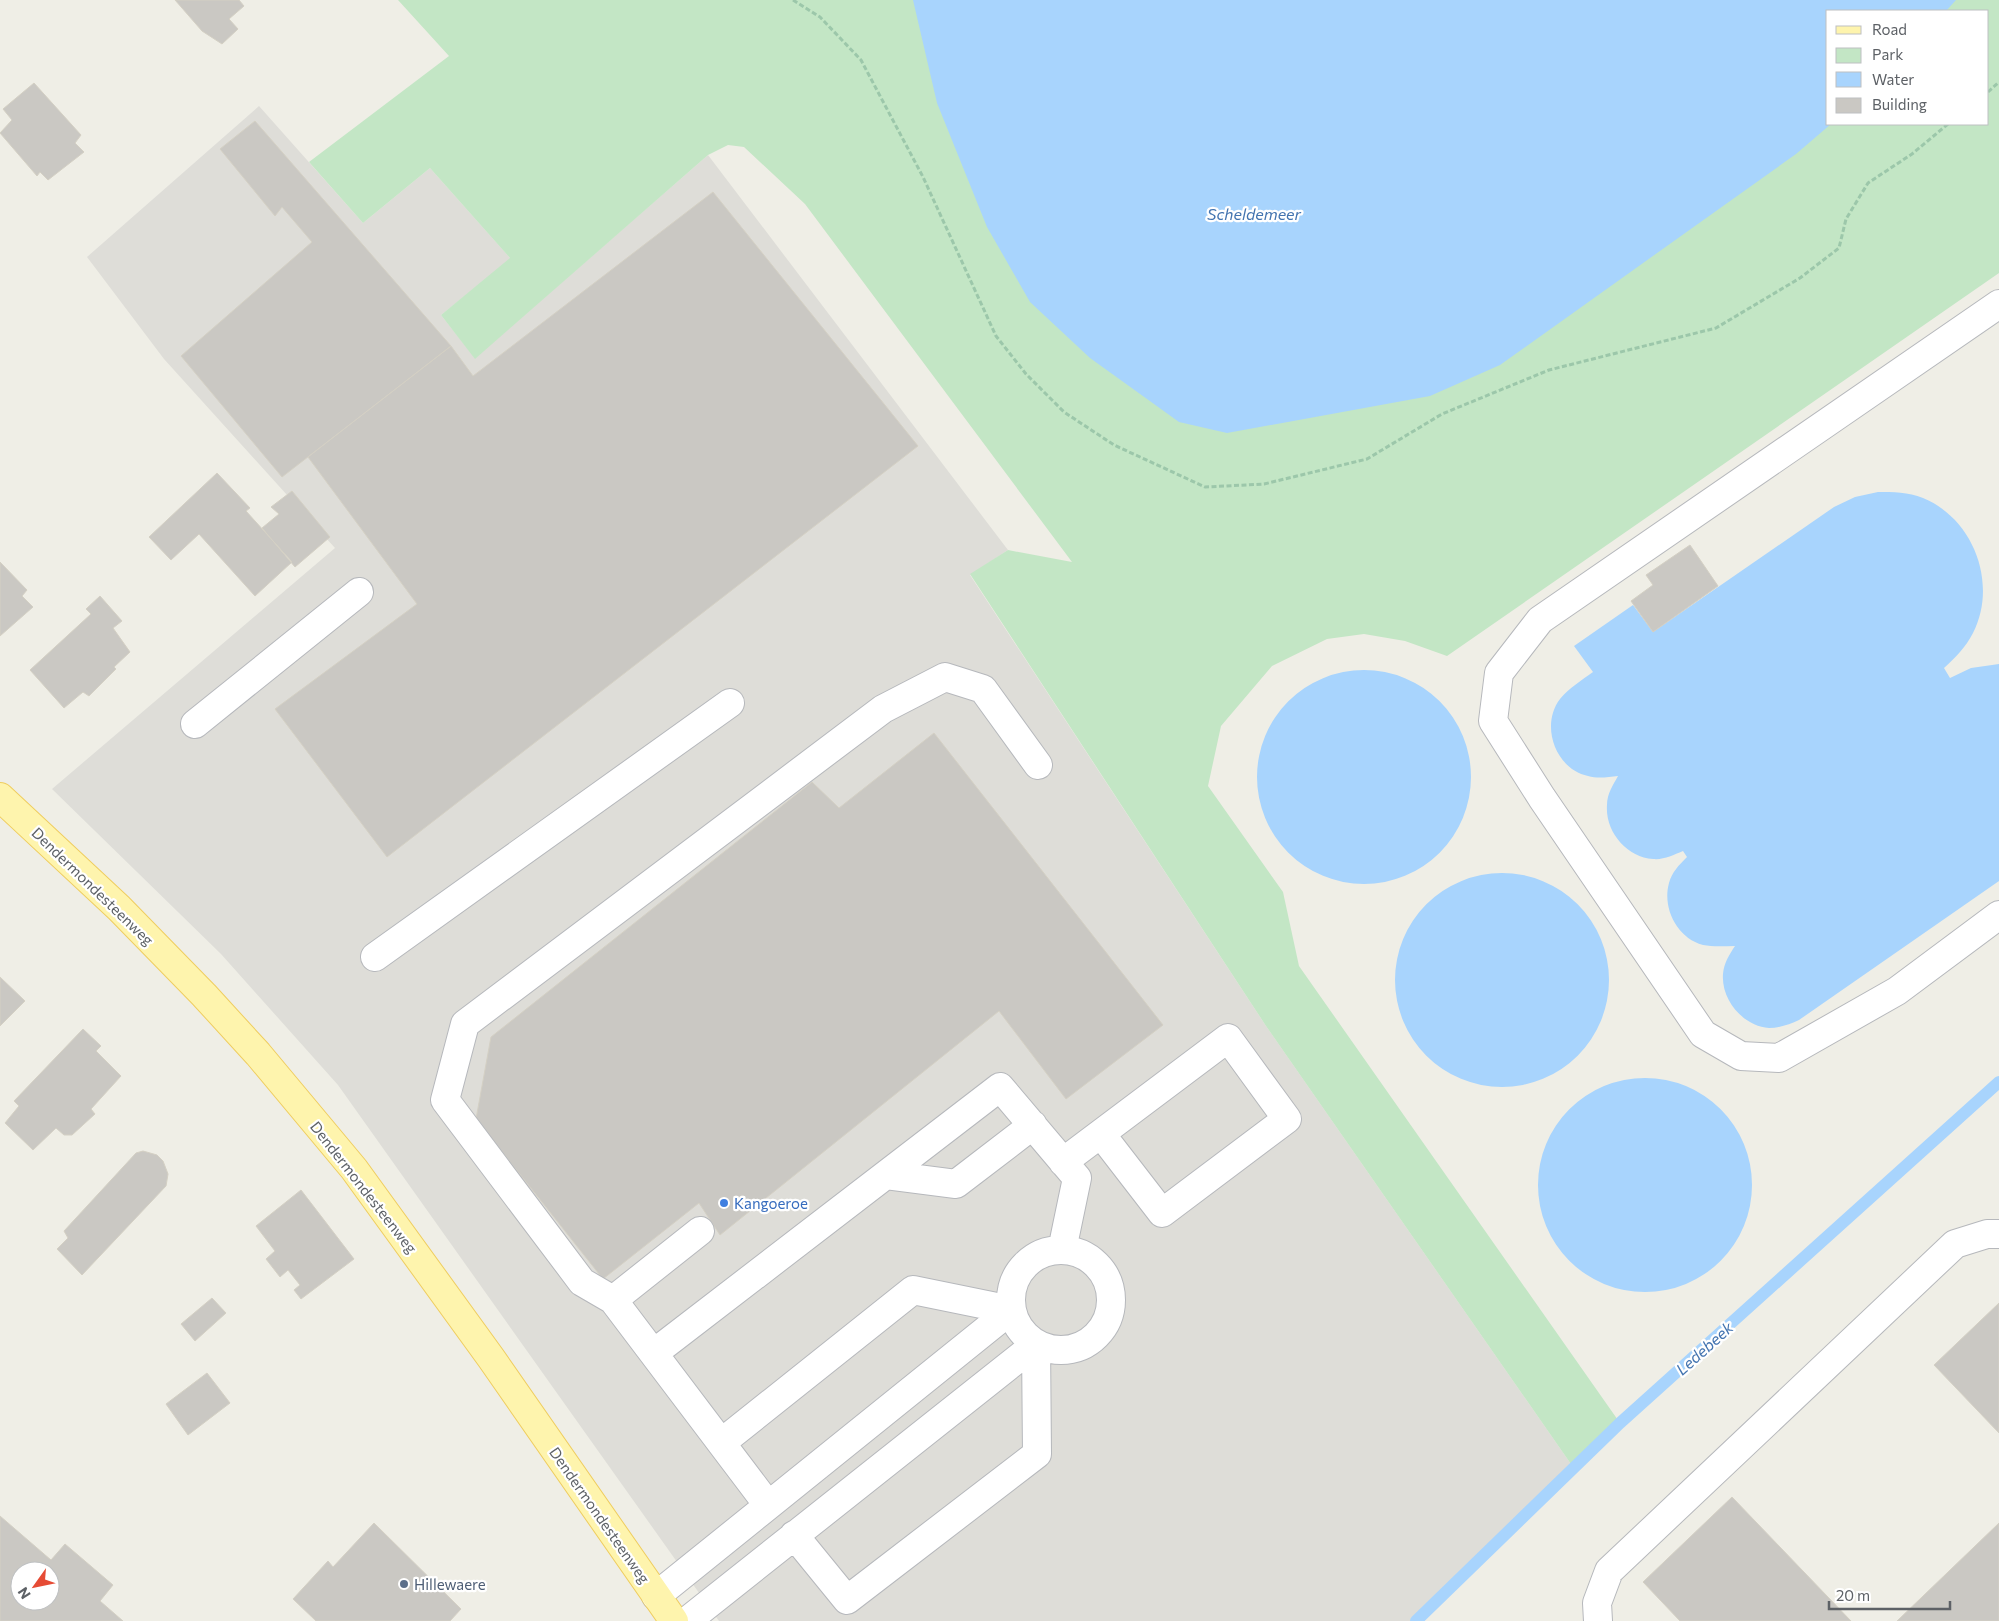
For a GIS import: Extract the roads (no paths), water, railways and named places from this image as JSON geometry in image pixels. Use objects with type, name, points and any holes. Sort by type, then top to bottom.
[{"type":"main road","name":"Dendermondesteenweg","points":[[0,798],[119,908],[204,995],[258,1054],[354,1169],[485,1350],[674,1621]]},
{"type":"lane","points":[[1999,304],[1540,620],[1499,673],[1493,721],[1542,798],[1703,1034],[1741,1056],[1779,1058],[1897,991],[1999,915]]},
{"type":"lane","points":[[195,724],[359,592]]},
{"type":"lane","points":[[768,1505],[613,1300],[582,1282],[445,1100],[465,1024],[883,709],[945,677],[983,689],[1038,764]]},
{"type":"lane","points":[[375,957],[730,703]]},
{"type":"lane","points":[[1063,1162],[1228,1038],[1287,1119],[1162,1213],[1101,1134]]},
{"type":"lane","points":[[654,1353],[1000,1086],[1077,1178],[1062,1250]]},
{"type":"lane","points":[[886,1175],[956,1184],[1033,1125]]},
{"type":"lane","points":[[613,1300],[700,1231]]},
{"type":"lane","points":[[1598,1621],[1596,1602],[1609,1571],[1955,1244],[1987,1234],[1999,1234]]},
{"type":"lane","points":[[1062,1250],[1079,1253],[1093,1261],[1104,1274],[1110,1289],[1111,1306],[1107,1322],[1097,1336],[1084,1345],[1068,1351],[1052,1350],[1036,1344],[1024,1335],[1016,1324],[1011,1310],[1010,1295],[1014,1280],[1022,1267],[1033,1257],[1047,1251],[1062,1250]]},
{"type":"lane","points":[[721,1443],[913,1290],[1011,1310]]},
{"type":"lane","points":[[656,1596],[1011,1310]]},
{"type":"lane","points":[[687,1621],[1036,1344]]},
{"type":"lane","points":[[794,1535],[847,1600],[1037,1454],[1036,1344]]},
{"type":"water","name":"Scheldemeer","points":[[913,0],[1956,0],[1947,10],[1826,10],[1826,125],[1830,125],[1796,154],[1500,365],[1430,396],[1227,433],[1179,422],[1090,358],[1030,302],[987,227],[937,103]]},
{"type":"water","points":[[1878,492],[1912,495],[1923,498],[1941,508],[1956,521],[1968,537],[1982,574],[1983,594],[1980,614],[1973,633],[1967,643],[1944,668],[1950,678],[1971,668],[1999,664],[1999,881],[1799,1020],[1777,1027],[1759,1026],[1742,1017],[1735,1010],[1723,984],[1723,974],[1727,959],[1735,946],[1707,946],[1694,941],[1679,929],[1670,912],[1667,893],[1669,883],[1672,875],[1687,857],[1683,851],[1665,858],[1653,859],[1635,854],[1626,848],[1614,833],[1607,815],[1609,793],[1618,776],[1592,777],[1577,772],[1567,765],[1554,745],[1551,721],[1554,709],[1560,699],[1571,688],[1593,672],[1574,646],[1633,605],[1653,632],[1834,507],[1855,497]]},
{"type":"water","points":[[1364,670],[1385,672],[1405,678],[1423,688],[1440,701],[1453,718],[1463,736],[1469,756],[1471,777],[1469,798],[1463,818],[1453,836],[1440,853],[1423,866],[1405,876],[1385,882],[1364,884],[1343,882],[1323,876],[1305,866],[1288,853],[1275,836],[1265,818],[1259,798],[1257,777],[1259,756],[1265,736],[1275,718],[1288,701],[1305,688],[1323,678],[1343,672]]},
{"type":"water","points":[[1502,873],[1523,875],[1543,881],[1561,891],[1578,904],[1591,921],[1601,939],[1607,959],[1609,980],[1607,1001],[1601,1021],[1591,1039],[1578,1056],[1561,1069],[1543,1079],[1523,1085],[1502,1087],[1481,1085],[1461,1079],[1443,1069],[1426,1056],[1413,1039],[1403,1021],[1397,1001],[1395,980],[1397,959],[1403,939],[1413,921],[1426,904],[1443,891],[1461,881],[1481,875]]},
{"type":"water","points":[[1645,1078],[1666,1080],[1686,1086],[1704,1096],[1721,1109],[1734,1126],[1744,1144],[1750,1164],[1752,1185],[1750,1206],[1744,1226],[1734,1244],[1721,1261],[1704,1274],[1686,1284],[1666,1290],[1645,1292],[1624,1290],[1604,1284],[1586,1274],[1569,1261],[1556,1244],[1546,1226],[1540,1206],[1538,1185],[1540,1164],[1546,1144],[1556,1126],[1569,1109],[1586,1096],[1604,1086],[1624,1080]]},
{"type":"waterway","name":"Ledebeek","points":[[1416,1621],[1620,1423],[1999,1082]]},
{"type":"place","name":"Kangoeroe","points":[[724,1203]]},
{"type":"place","name":"Hillewaere","points":[[404,1584]]}]
